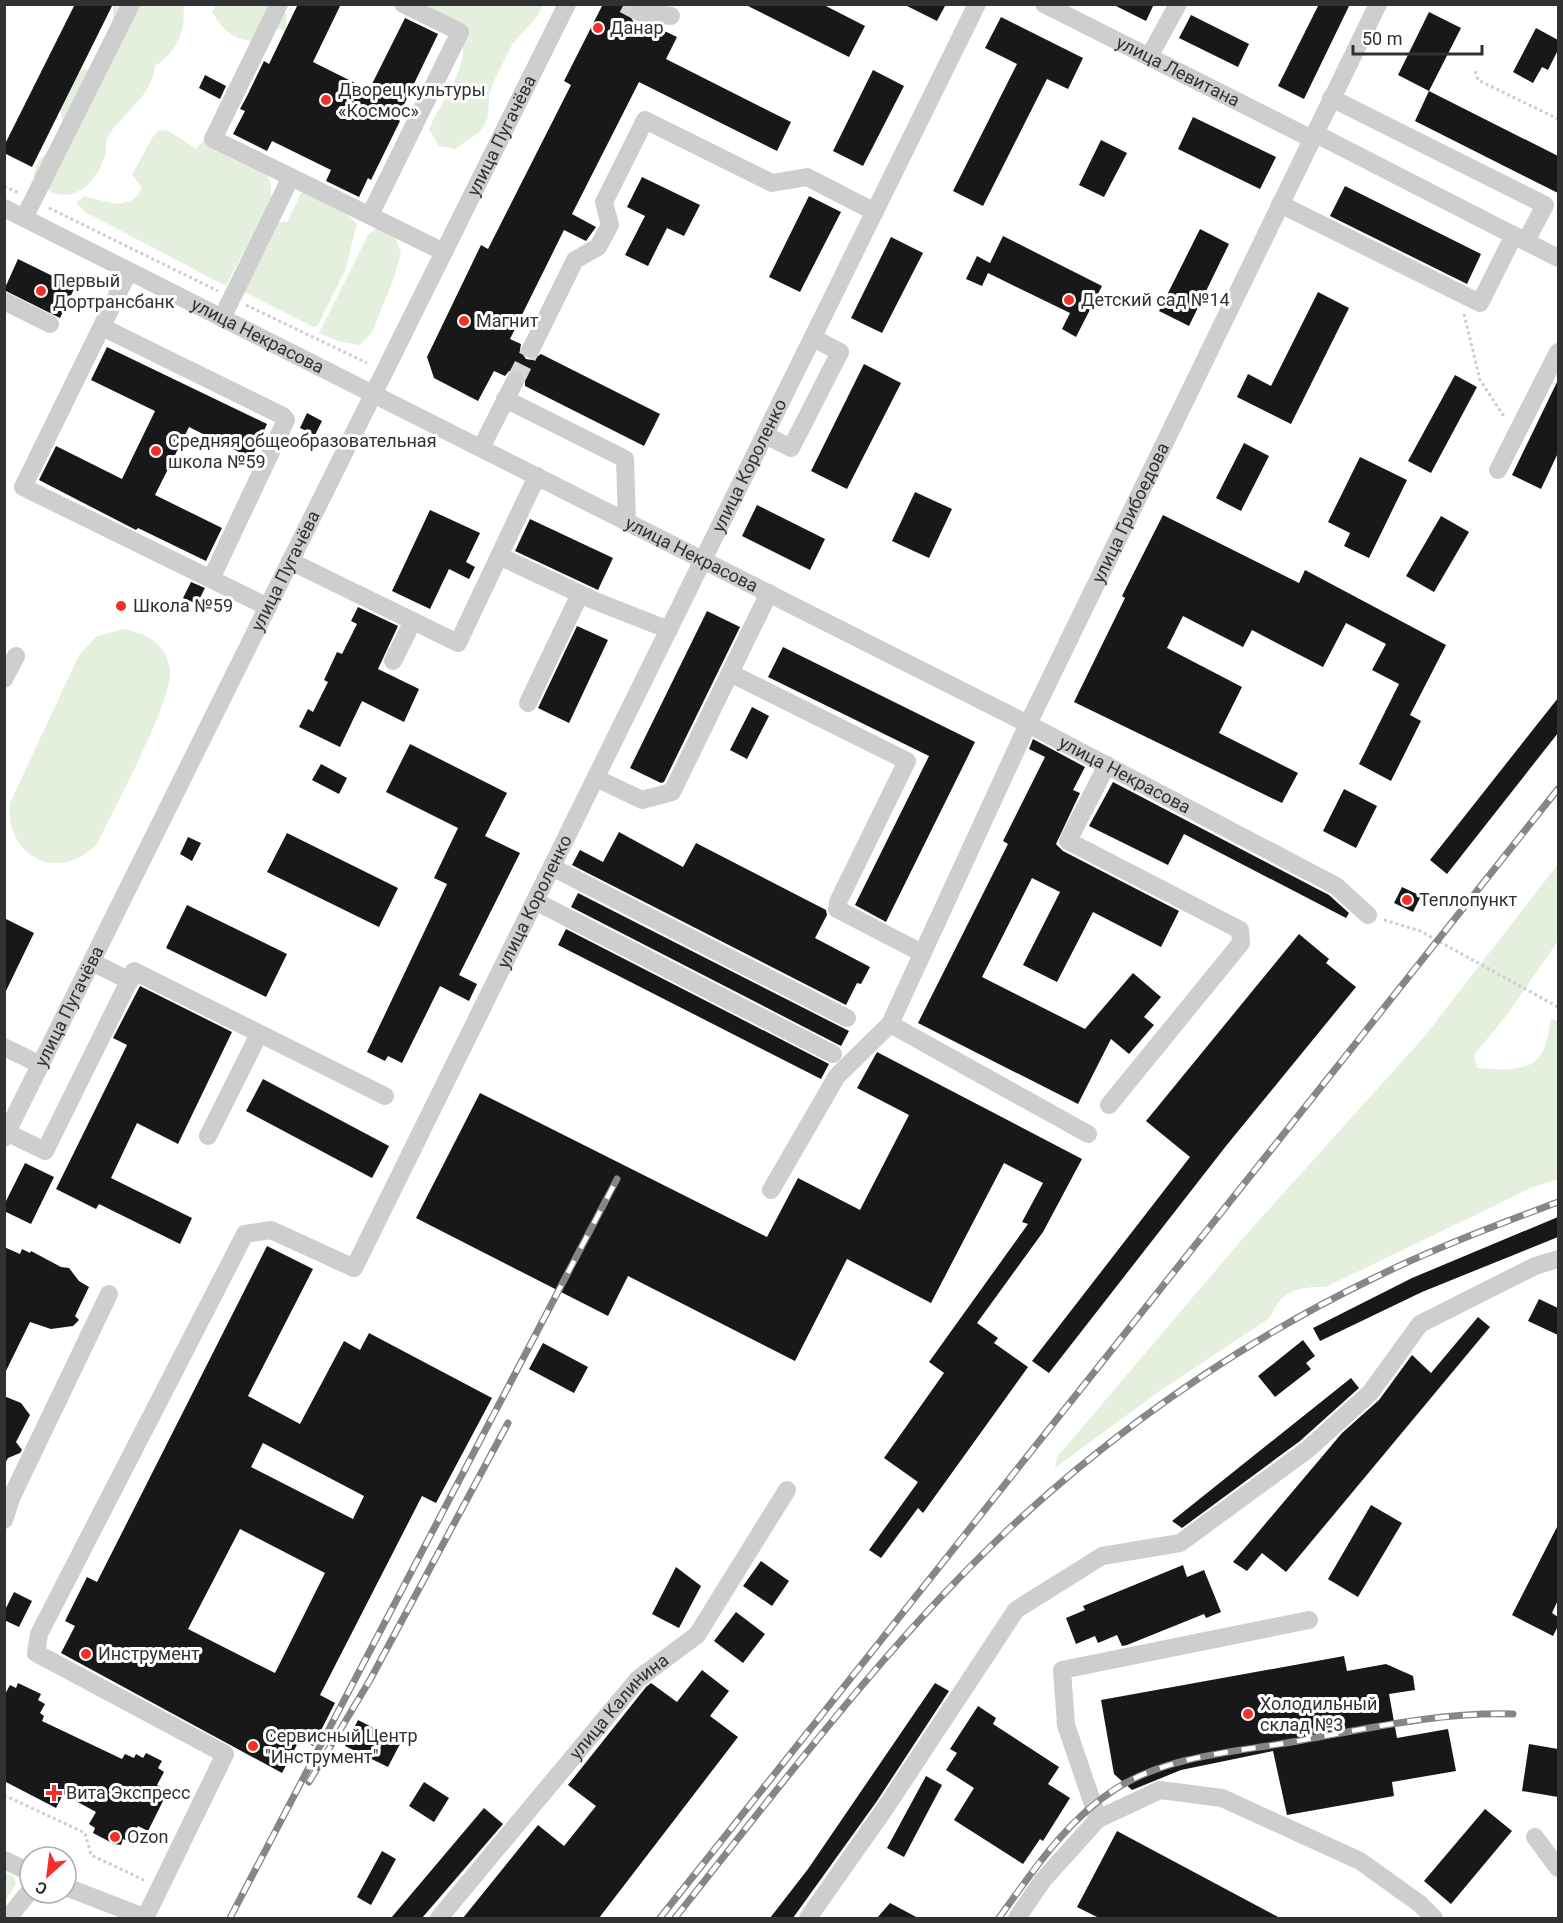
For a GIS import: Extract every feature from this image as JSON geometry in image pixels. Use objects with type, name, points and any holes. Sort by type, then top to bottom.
[{"type":"street","points":[[24,218],[130,4]]},
{"type":"street","points":[[279,4],[213,139],[444,252]]},
{"type":"street","points":[[370,215],[460,32],[403,4]]},
{"type":"street","name":"улица Пугачёва","points":[[5,1134],[567,4]]},
{"type":"street","name":"улица Короленко","points":[[160,1887],[225,1754],[36,1653],[39,1634],[245,1234],[271,1230],[354,1268],[977,4]]},
{"type":"street","name":"улица Левитана","points":[[1044,4],[1558,258]]},
{"type":"street","points":[[1149,57],[1178,4]]},
{"type":"street","name":"улица Грибоедова","points":[[890,1024],[1028,724],[1378,4]]},
{"type":"street","points":[[639,12],[671,16]]},
{"type":"street","points":[[1280,204],[1480,303],[1520,238],[1545,205],[1332,98]]},
{"type":"street","points":[[531,349],[575,260],[598,248],[602,240],[609,225],[604,202],[645,120],[772,183],[807,177],[875,212]]},
{"type":"street","points":[[222,318],[291,177]]},
{"type":"street","name":"улица Некрасова","points":[[5,209],[1028,724],[1336,886],[1368,915]]},
{"type":"street","points":[[129,271],[23,487],[268,606]]},
{"type":"street","points":[[4,302],[50,324]]},
{"type":"street","points":[[102,327],[283,416],[286,420],[211,579]]},
{"type":"street","points":[[765,435],[791,448],[840,352],[813,338]]},
{"type":"street","points":[[1498,470],[1558,352]]},
{"type":"street","points":[[481,448],[514,381]]},
{"type":"street","points":[[506,399],[625,459],[627,522]]},
{"type":"street","points":[[290,561],[458,643],[537,477]]},
{"type":"street","points":[[499,556],[580,594],[669,630]]},
{"type":"street","points":[[596,778],[642,800],[672,792],[769,593]]},
{"type":"street","points":[[528,704],[580,594]]},
{"type":"street","points":[[393,661],[413,621]]},
{"type":"street","points":[[4,679],[16,656]]},
{"type":"street","points":[[730,673],[907,761],[838,902],[837,909],[922,953]]},
{"type":"street","points":[[1107,765],[1068,841],[1240,930],[1241,943],[1109,1105]]},
{"type":"street","points":[[552,867],[847,1018]]},
{"type":"street","points":[[535,900],[833,1054]]},
{"type":"street","points":[[92,962],[130,981]]},
{"type":"street","points":[[5,1134],[45,1151],[134,971],[385,1096]]},
{"type":"street","points":[[771,1190],[837,1076],[890,1024],[1088,1134]]},
{"type":"street","points":[[208,1136],[259,1034]]},
{"type":"street","points":[[4,1047],[41,1065]]},
{"type":"street","points":[[808,1918],[886,1808],[1016,1610],[1102,1556],[1180,1543],[1323,1436],[1370,1393],[1420,1324],[1535,1266],[1558,1259]]},
{"type":"street","points":[[4,1520],[12,1496],[109,1294]]},
{"type":"street","name":"улица Калинина","points":[[438,1918],[638,1679],[697,1635],[787,1490]]},
{"type":"street","points":[[1098,1819],[1066,1725],[1062,1670],[1309,1620]]},
{"type":"street","points":[[1017,1918],[1043,1880],[1098,1819],[1160,1790],[1222,1798],[1360,1861],[1420,1904],[1434,1918]]},
{"type":"street","points":[[1535,1837],[1558,1868]]},
{"type":"street","points":[[4,1860],[18,1866]]},
{"type":"street","points":[[78,1892],[146,1918],[160,1887]]},
{"type":"street","points":[[8,1918],[19,1905]]},
{"type":"path","points":[[1475,71],[1478,80],[1558,119]]},
{"type":"path","points":[[4,186],[367,363]]},
{"type":"path","points":[[1458,292],[1480,380],[1502,415],[1519,429]]},
{"type":"path","points":[[1368,915],[1420,931],[1558,1007]]},
{"type":"path","points":[[4,1795],[85,1833],[91,1855],[160,1887]]},
{"type":"green space","points":[[113,5],[183,5],[181,32],[174,48],[155,66],[144,94],[108,135],[105,156],[93,179],[76,193],[56,194],[34,179],[36,167],[44,156],[60,150],[64,127],[60,110],[76,75],[85,68],[94,77],[119,32],[113,17]]},
{"type":"green space","points":[[216,5],[274,5],[287,15],[286,31],[275,28],[266,29],[250,41],[237,37],[223,28],[212,12]]},
{"type":"green space","points":[[426,5],[543,5],[537,17],[513,43],[494,81],[489,95],[488,117],[481,131],[455,149],[439,146],[429,129],[456,77],[462,61],[463,46],[459,32],[447,18]]},
{"type":"green space","points":[[160,130],[169,131],[196,149],[205,139],[267,173],[271,186],[271,199],[226,286],[87,213],[76,203],[84,196],[117,203],[132,200],[142,187],[132,175],[152,138]]},
{"type":"green space","points":[[301,193],[324,199],[357,224],[345,271],[318,325],[313,327],[240,290],[269,222],[287,222]]},
{"type":"green space","points":[[378,227],[394,234],[401,253],[394,278],[372,333],[359,345],[338,341],[319,333],[368,235]]},
{"type":"green space","points":[[123,629],[147,637],[165,654],[170,671],[162,706],[141,756],[97,844],[82,856],[66,862],[51,863],[37,859],[25,850],[16,838],[11,822],[10,803],[79,655],[97,636]]},
{"type":"green space","points":[[1558,864],[1558,941],[1506,1016],[1474,1055],[1477,1068],[1513,1069],[1531,1064],[1543,1051],[1551,1018],[1558,1022],[1558,1179],[1533,1187],[1326,1287],[1299,1289],[1285,1296],[1270,1318],[1161,1390],[1055,1468],[1057,1457],[1244,1237],[1424,1037]]},
{"type":"green space","points":[[5,1872],[14,1877],[16,1884],[5,1901]]},
{"type":"building","points":[[75,4],[113,4],[32,167],[4,153],[4,146]]},
{"type":"building","name":"Дворец культуры «Космос»","points":[[298,4],[341,4],[313,62],[369,90],[405,18],[438,34],[397,119],[400,121],[371,180],[368,178],[359,197],[326,181],[331,170],[272,141],[267,151],[233,134],[245,111],[240,109],[264,61],[269,64]]},
{"type":"building","points":[[603,4],[631,4],[628,11],[633,21],[652,25],[677,37],[666,59],[791,122],[777,151],[639,82],[572,214],[596,227],[586,241],[564,230],[510,339],[521,344],[520,350],[526,359],[532,360],[541,354],[660,414],[644,446],[525,386],[525,375],[520,371],[509,371],[505,376],[494,371],[478,401],[434,378],[427,357],[481,245],[488,249],[571,85],[564,81]]},
{"type":"building","points":[[744,4],[822,4],[865,26],[849,57]]},
{"type":"building","points":[[903,4],[946,4],[937,21]]},
{"type":"building","points":[[1112,4],[1154,4],[1146,21]]},
{"type":"building","points":[[1319,4],[1350,4],[1304,99],[1278,86]]},
{"type":"building","points":[[1429,12],[1461,28],[1429,91],[1398,75]]},
{"type":"building","points":[[1191,15],[1249,44],[1238,67],[1179,38]]},
{"type":"building","points":[[1001,17],[1083,58],[1068,89],[1047,79],[983,206],[953,191],[1017,64],[985,48]]},
{"type":"building","points":[[1536,28],[1558,40],[1558,50],[1548,70],[1542,67],[1533,83],[1513,72]]},
{"type":"building","points":[[873,70],[904,86],[863,166],[833,151]]},
{"type":"building","points":[[205,75],[226,86],[220,99],[199,88]]},
{"type":"building","points":[[1429,91],[1558,156],[1558,193],[1415,121]]},
{"type":"building","points":[[1193,117],[1276,157],[1260,189],[1178,149]]},
{"type":"building","points":[[1101,140],[1127,153],[1104,197],[1079,185]]},
{"type":"building","points":[[642,177],[700,205],[684,236],[667,228],[648,266],[625,255],[645,216],[627,207]]},
{"type":"building","points":[[1345,186],[1481,254],[1467,284],[1330,216]]},
{"type":"building","points":[[809,196],[841,212],[800,292],[769,277]]},
{"type":"building","points":[[1200,229],[1229,244],[1189,326],[1159,311]]},
{"type":"building","name":"Детский сад №14","points":[[1003,236],[1102,286],[1076,337],[1062,329],[1070,313],[988,273],[982,286],[966,279],[977,256],[990,263]]},
{"type":"building","points":[[891,237],[923,253],[882,333],[851,318]]},
{"type":"building","points":[[18,259],[75,287],[60,318],[4,290]]},
{"type":"building","points":[[1318,292],[1349,308],[1291,424],[1237,397],[1248,374],[1271,386]]},
{"type":"building","name":"Средняя общеобразовательная школа №59","points":[[107,347],[267,424],[251,458],[189,427],[155,495],[222,528],[206,561],[138,528],[136,530],[39,480],[56,446],[122,479],[155,411],[91,380]]},
{"type":"building","points":[[864,364],[901,383],[847,489],[811,471]]},
{"type":"building","points":[[1455,375],[1477,387],[1431,473],[1408,461]]},
{"type":"building","points":[[1558,380],[1558,453],[1541,489],[1512,475]]},
{"type":"building","points":[[307,413],[322,421],[315,435],[300,428]]},
{"type":"building","points":[[1244,443],[1269,456],[1241,511],[1216,498]]},
{"type":"building","points":[[1360,457],[1407,480],[1369,558],[1344,546],[1350,533],[1328,522]]},
{"type":"building","points":[[915,492],[952,509],[929,558],[892,541]]},
{"type":"building","points":[[757,505],[825,539],[810,570],[742,536]]},
{"type":"building","points":[[430,510],[480,533],[466,562],[475,567],[469,579],[449,569],[430,609],[392,591]]},
{"type":"building","points":[[1163,515],[1299,583],[1305,570],[1446,645],[1410,715],[1421,721],[1391,781],[1359,764],[1399,684],[1372,670],[1386,644],[1346,623],[1323,667],[1252,630],[1243,647],[1183,616],[1167,648],[1242,687],[1219,733],[1298,773],[1282,803],[1074,702],[1125,598],[1122,596]]},
{"type":"building","points":[[1441,516],[1469,532],[1434,592],[1406,576]]},
{"type":"building","points":[[530,519],[613,558],[598,590],[515,551]]},
{"type":"building","points":[[191,582],[205,588],[197,604],[183,598]]},
{"type":"building","points":[[358,607],[398,626],[378,669],[419,689],[404,722],[362,701],[340,747],[299,727],[308,709],[313,712],[328,682],[324,680],[337,652],[342,654],[357,624],[351,621]]},
{"type":"building","points":[[707,611],[740,627],[664,782],[661,783],[630,768]]},
{"type":"building","points":[[577,626],[608,640],[569,723],[538,708]]},
{"type":"building","points":[[783,647],[975,742],[886,922],[855,905],[929,756],[768,677]]},
{"type":"building","points":[[1558,698],[1558,733],[1447,874],[1430,860]]},
{"type":"building","points":[[752,707],[769,716],[747,759],[730,750]]},
{"type":"building","points":[[1033,739],[1085,767],[1073,790],[1080,793],[1056,844],[1063,851],[1179,911],[1161,947],[1093,912],[1057,982],[1023,965],[1060,892],[1032,878],[982,977],[1085,1029],[1133,973],[1161,997],[1144,1017],[1154,1025],[1129,1054],[1111,1039],[1078,1104],[918,1023],[1008,844],[1003,841],[1045,757],[1029,749]]},
{"type":"building","points":[[410,744],[507,793],[485,836],[520,853],[459,975],[477,984],[469,1001],[440,986],[402,1063],[388,1056],[385,1061],[367,1052],[447,884],[434,878],[458,828],[386,792]]},
{"type":"building","points":[[321,764],[347,778],[339,794],[312,780]]},
{"type":"building","points":[[1113,782],[1329,895],[1349,913],[1346,918],[1184,834],[1168,865],[1089,826]]},
{"type":"building","points":[[1344,789],[1377,806],[1356,848],[1323,831]]},
{"type":"building","points":[[619,832],[683,867],[696,843],[826,910],[827,915],[815,938],[870,967],[861,984],[857,983],[846,1005],[572,865],[580,850],[603,862]]},
{"type":"building","points":[[287,833],[398,888],[379,927],[267,872]]},
{"type":"building","points":[[188,837],[201,843],[192,861],[180,854]]},
{"type":"building","name":"Теплопункт","points":[[1402,887],[1421,896],[1413,912],[1394,903]]},
{"type":"building","points":[[578,893],[849,1031],[841,1046],[571,907]]},
{"type":"building","points":[[187,905],[287,954],[266,997],[166,948]]},
{"type":"building","points":[[4,918],[34,933],[4,995]]},
{"type":"building","points":[[566,929],[829,1064],[821,1079],[558,945]]},
{"type":"building","points":[[1299,934],[1329,959],[1326,963],[1356,987],[1226,1146],[1049,1373],[1032,1361],[1190,1157],[1146,1121]]},
{"type":"building","points":[[140,986],[232,1032],[178,1144],[137,1123],[111,1178],[192,1218],[180,1244],[99,1204],[96,1209],[56,1189],[127,1045],[113,1038]]},
{"type":"building","points":[[877,1052],[1082,1159],[1043,1232],[977,1323],[998,1338],[994,1343],[1028,1367],[923,1513],[918,1508],[881,1558],[869,1550],[918,1482],[884,1458],[944,1373],[929,1362],[1028,1224],[1022,1222],[1043,1183],[1004,1163],[931,1303],[847,1259],[795,1361],[628,1276],[608,1316],[416,1218],[480,1093],[767,1237],[798,1178],[860,1210],[909,1115],[857,1088]]},
{"type":"building","points":[[263,1079],[389,1146],[372,1178],[246,1111]]},
{"type":"building","points":[[25,1163],[54,1177],[31,1224],[4,1211],[4,1205]]},
{"type":"building","points":[[1558,1217],[1558,1237],[1422,1292],[1320,1341],[1313,1328],[1412,1278]]},
{"type":"building","points":[[267,1246],[313,1269],[248,1396],[300,1424],[344,1341],[360,1350],[369,1333],[492,1398],[436,1503],[422,1496],[320,1695],[335,1703],[313,1746],[300,1739],[282,1773],[61,1653],[75,1626],[65,1621],[87,1577],[97,1582]],"holes":[[[263,1443],[364,1496],[353,1519],[251,1467]],[[240,1529],[325,1573],[275,1673],[188,1629]]]},
{"type":"building","points":[[4,1247],[20,1254],[22,1249],[30,1253],[31,1251],[61,1267],[69,1268],[79,1281],[89,1287],[75,1316],[79,1320],[73,1326],[51,1329],[30,1322],[4,1375]]},
{"type":"building","points":[[1539,1299],[1558,1308],[1558,1335],[1528,1321]]},
{"type":"building","points":[[1478,1317],[1490,1327],[1286,1572],[1262,1553],[1247,1571],[1233,1562],[1342,1433],[1379,1400],[1412,1355],[1431,1373]]},
{"type":"building","points":[[1303,1340],[1315,1356],[1306,1363],[1311,1369],[1275,1397],[1258,1376]]},
{"type":"building","points":[[543,1343],[588,1367],[574,1393],[529,1369]]},
{"type":"building","points":[[1351,1378],[1359,1388],[1300,1441],[1182,1528],[1172,1521]]},
{"type":"building","points":[[4,1396],[21,1403],[30,1415],[16,1442],[22,1450],[8,1458],[4,1465]]},
{"type":"building","points":[[1371,1505],[1402,1523],[1358,1597],[1328,1579]]},
{"type":"building","points":[[1558,1525],[1558,1600],[1552,1613],[1558,1617],[1558,1626],[1553,1636],[1512,1615]]},
{"type":"building","points":[[761,1561],[789,1581],[772,1606],[743,1586]]},
{"type":"building","points":[[1183,1565],[1187,1577],[1204,1570],[1221,1612],[1206,1618],[1204,1614],[1127,1645],[1122,1646],[1117,1635],[1098,1643],[1095,1636],[1076,1644],[1066,1618],[1085,1610],[1083,1606]]},
{"type":"building","points":[[676,1567],[701,1586],[679,1628],[652,1614]]},
{"type":"building","points":[[14,1592],[32,1601],[19,1627],[4,1620],[4,1612]]},
{"type":"building","points":[[736,1612],[765,1634],[743,1663],[714,1641]]},
{"type":"building","name":"Холодильный склад №3","points":[[1344,1656],[1347,1671],[1386,1664],[1413,1676],[1415,1690],[1389,1694],[1397,1738],[1448,1729],[1456,1771],[1392,1782],[1394,1796],[1287,1815],[1273,1751],[1181,1770],[1132,1790],[1114,1774],[1101,1700]]},
{"type":"building","points":[[702,1670],[729,1691],[710,1716],[738,1737],[599,1918],[463,1918],[538,1825],[564,1846],[596,1806],[568,1785],[646,1687],[651,1683],[677,1702]]},
{"type":"building","points":[[18,1683],[41,1694],[38,1700],[45,1704],[40,1713],[44,1716],[42,1721],[122,1759],[125,1754],[134,1758],[136,1754],[143,1758],[146,1753],[162,1761],[158,1768],[164,1772],[157,1785],[168,1791],[148,1831],[138,1826],[130,1842],[123,1839],[121,1845],[114,1844],[93,1833],[95,1828],[89,1824],[96,1812],[63,1794],[56,1808],[4,1781],[4,1696],[10,1685],[16,1688]]},
{"type":"building","points":[[935,1683],[949,1691],[877,1801],[793,1918],[770,1918],[808,1869]]},
{"type":"building","points":[[978,1706],[996,1718],[993,1724],[1059,1767],[1048,1784],[1070,1798],[1043,1841],[1040,1839],[1023,1864],[954,1820],[974,1788],[946,1770],[957,1753],[950,1749]]},
{"type":"building","points":[[358,1720],[401,1742],[388,1767],[345,1746]]},
{"type":"building","points":[[1529,1744],[1558,1749],[1558,1797],[1522,1791]]},
{"type":"building","points":[[926,1776],[942,1785],[904,1857],[887,1848]]},
{"type":"building","points":[[424,1782],[449,1798],[434,1822],[409,1806]]},
{"type":"building","points":[[484,1808],[503,1824],[422,1918],[391,1918]]},
{"type":"building","points":[[1485,1809],[1512,1831],[1451,1904],[1424,1881]]},
{"type":"building","points":[[1117,1831],[1280,1918],[1099,1918],[1077,1907]]},
{"type":"building","points":[[382,1851],[396,1859],[371,1905],[357,1897]]},
{"type":"building","points":[[890,1903],[918,1918],[877,1918]]},
{"type":"tunnel","points":[[624,4],[639,12]]},
{"type":"tunnel","points":[[515,381],[531,349]]},
{"type":"railway","points":[[660,1918],[1558,789]]},
{"type":"railway","points":[[230,1918],[617,1179]]},
{"type":"railway","points":[[675,1918],[795,1766],[921,1618],[1012,1526],[1096,1454],[1185,1388],[1278,1329],[1327,1302],[1421,1256],[1558,1202]]},
{"type":"railway","points":[[309,1782],[370,1680],[508,1423]]},
{"type":"railway","points":[[999,1918],[1067,1830],[1099,1801],[1137,1777],[1179,1762],[1202,1757],[1402,1722],[1457,1716],[1513,1714]]},
{"type":"place","name":"Данар","points":[[598,28]]},
{"type":"place","name":"Дворец культуры «Космос»","points":[[326,100]]},
{"type":"place","name":"Первый Дортрансбанк","points":[[41,291]]},
{"type":"place","name":"Детский сад №14","points":[[1069,300]]},
{"type":"place","name":"Магнит","points":[[464,321]]},
{"type":"place","name":"Средняя общеобразовательная школа №59","points":[[156,451]]},
{"type":"place","name":"Школа №59","points":[[121,606]]},
{"type":"place","name":"Теплопункт","points":[[1407,900]]},
{"type":"place","name":"Инструмент","points":[[86,1654]]},
{"type":"place","name":"Холодильный склад №3","points":[[1248,1714]]},
{"type":"place","name":"Сервисный Центр \"Инструмент\"","points":[[253,1746]]},
{"type":"place","name":"Вита Экспресс","points":[[54,1793]]},
{"type":"place","name":"Ozon","points":[[115,1837]]}]
